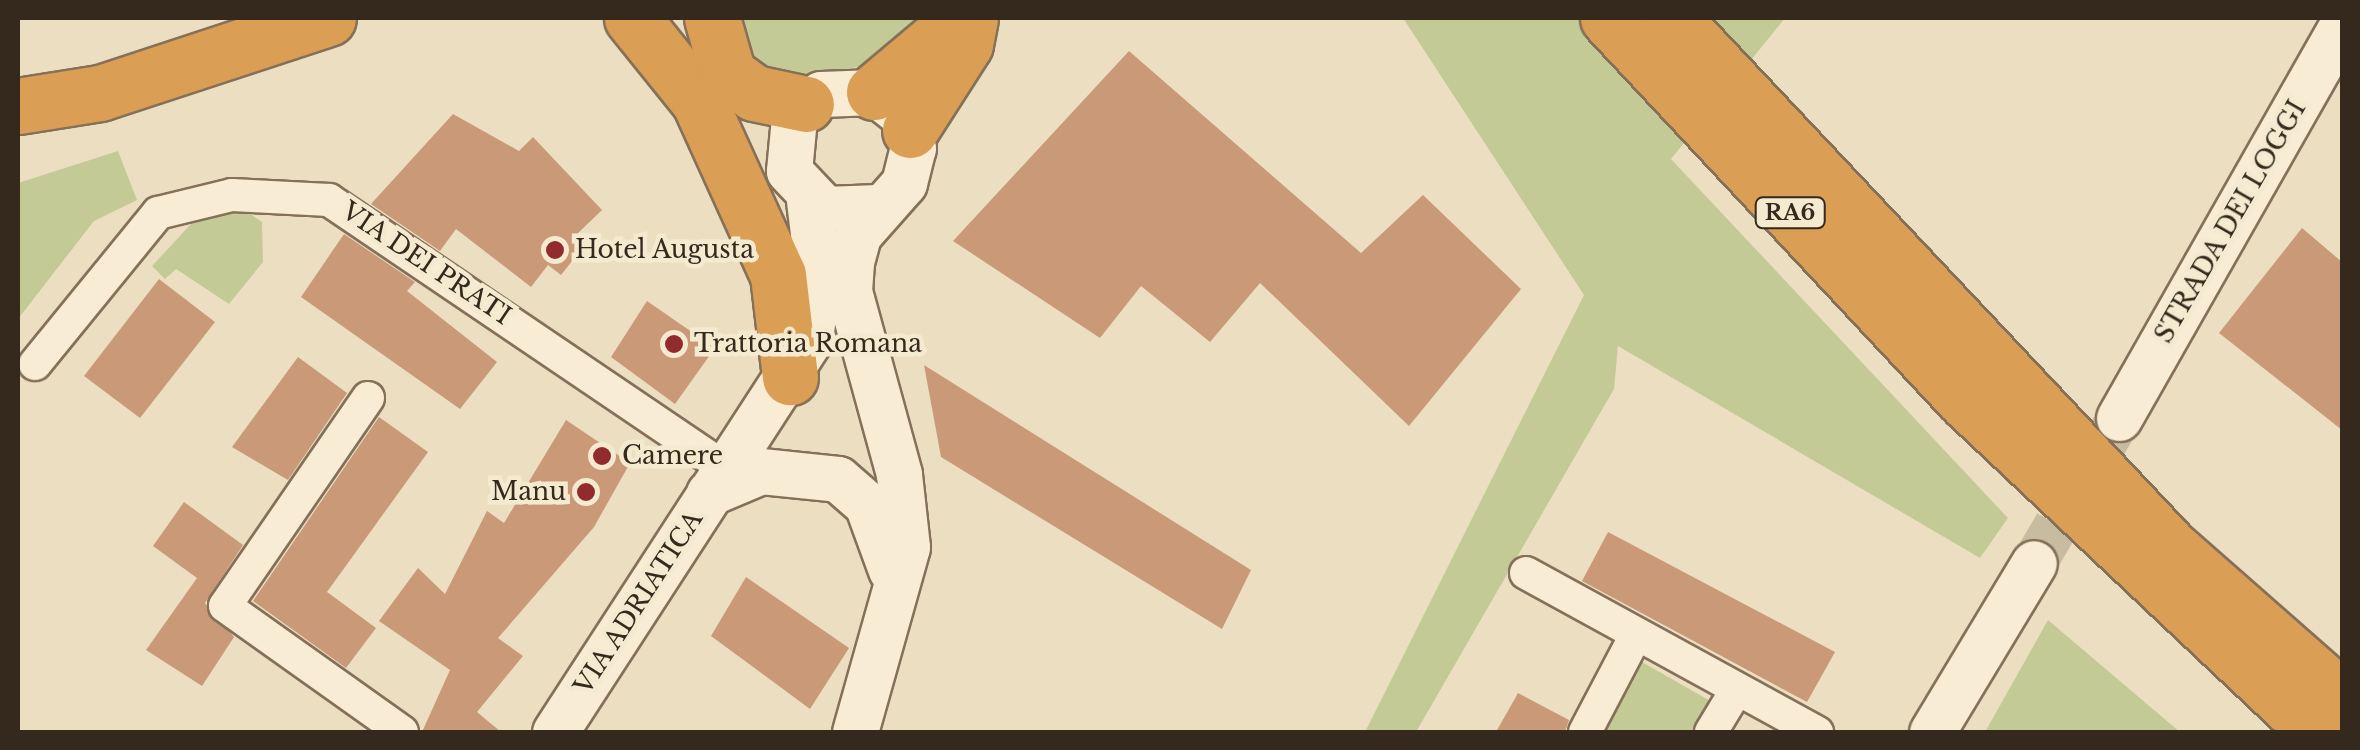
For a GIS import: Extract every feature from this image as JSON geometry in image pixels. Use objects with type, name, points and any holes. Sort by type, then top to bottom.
[{"type":"highway","points":[[18,106],[100,93],[328,18]]},
{"type":"highway","points":[[632,18],[698,101],[778,275],[790,377]]},
{"type":"highway","points":[[712,18],[728,74],[754,93],[806,104]]},
{"type":"highway","points":[[892,111],[958,18]]},
{"type":"highway","points":[[892,111],[965,44],[970,18]]},
{"type":"highway","points":[[1672,18],[2170,547],[2342,698]]},
{"type":"highway","points":[[1719,18],[1928,249],[2039,406]]},
{"type":"highway","name":"RA6","points":[[1609,20],[1965,400],[2318,732]]},
{"type":"main road","name":"STRADA DEI LOGGI","points":[[2119,418],[2342,26]]},
{"type":"main road","points":[[856,732],[896,608],[908,547],[899,474],[849,291],[858,235],[904,183],[892,111],[838,88],[806,104],[785,153],[810,201],[842,214],[878,208]]},
{"type":"main road","name":"VIA ADRIATICA","points":[[555,732],[790,377],[816,311],[810,201]]},
{"type":"main road","points":[[718,481],[761,471],[838,478],[879,526],[896,608]]},
{"type":"main road","points":[[1932,732],[2034,563]]},
{"type":"street","name":"VIA DEI PRATI","points":[[35,364],[158,213],[232,195],[330,200],[718,481]]},
{"type":"street","points":[[368,398],[225,606],[402,732]]},
{"type":"street","points":[[1526,573],[1817,732]]},
{"type":"street","points":[[1586,732],[1636,635]]},
{"type":"street","points":[[1711,732],[1737,689]]},
{"type":"green space","points":[[732,18],[939,18],[906,60],[790,77],[756,70]]},
{"type":"green space","points":[[1403,18],[1785,18],[1671,159],[2008,518],[1980,558],[1618,346],[1614,389],[1416,732],[1365,732],[1584,295]]},
{"type":"green space","points":[[118,151],[137,200],[94,221],[18,319],[18,183]]},
{"type":"green space","points":[[239,206],[262,222],[263,262],[229,304],[176,269],[165,279],[152,266],[204,210]]},
{"type":"green space","points":[[2048,620],[2180,732],[1985,732]]},
{"type":"green space","points":[[1642,662],[1714,703],[1696,732],[1601,732]]},
{"type":"building","points":[[1129,51],[1361,253],[1423,195],[1521,289],[1409,426],[1260,283],[1210,342],[1141,286],[1100,338],[953,241]]},
{"type":"building","points":[[453,114],[519,151],[533,137],[602,210],[575,236],[580,251],[561,275],[548,265],[531,287],[456,229],[440,251],[371,204]]},
{"type":"building","points":[[2302,228],[2342,262],[2342,430],[2219,333]]},
{"type":"building","points":[[344,234],[415,282],[407,291],[497,362],[460,409],[301,297]]},
{"type":"building","points":[[159,279],[215,322],[140,418],[84,376]]},
{"type":"building","points":[[647,301],[715,348],[675,404],[611,357]]},
{"type":"building","points":[[298,357],[347,393],[288,480],[232,447]]},
{"type":"building","points":[[924,365],[1251,570],[1222,629],[941,457]]},
{"type":"building","points":[[379,417],[428,452],[327,592],[376,628],[346,668],[253,601]]},
{"type":"building","points":[[566,420],[630,463],[594,527],[498,638],[523,656],[477,712],[501,732],[422,732],[450,670],[379,621],[418,568],[445,594],[487,511],[504,523]]},
{"type":"building","points":[[184,502],[243,545],[205,603],[234,637],[202,686],[146,650],[197,578],[153,546]]},
{"type":"building","points":[[1608,532],[1835,652],[1807,702],[1582,581]]},
{"type":"building","points":[[746,577],[849,648],[810,709],[711,636]]},
{"type":"building","points":[[1518,693],[1569,720],[1565,732],[1496,732]]},
{"type":"tunnel","points":[[2034,563],[2119,418]]},
{"type":"place","name":"Hotel Augusta","points":[[555,250]]},
{"type":"place","name":"Trattoria Romana","points":[[674,344]]},
{"type":"place","name":"Camere","points":[[602,456]]},
{"type":"place","name":"Manu","points":[[586,492]]}]
